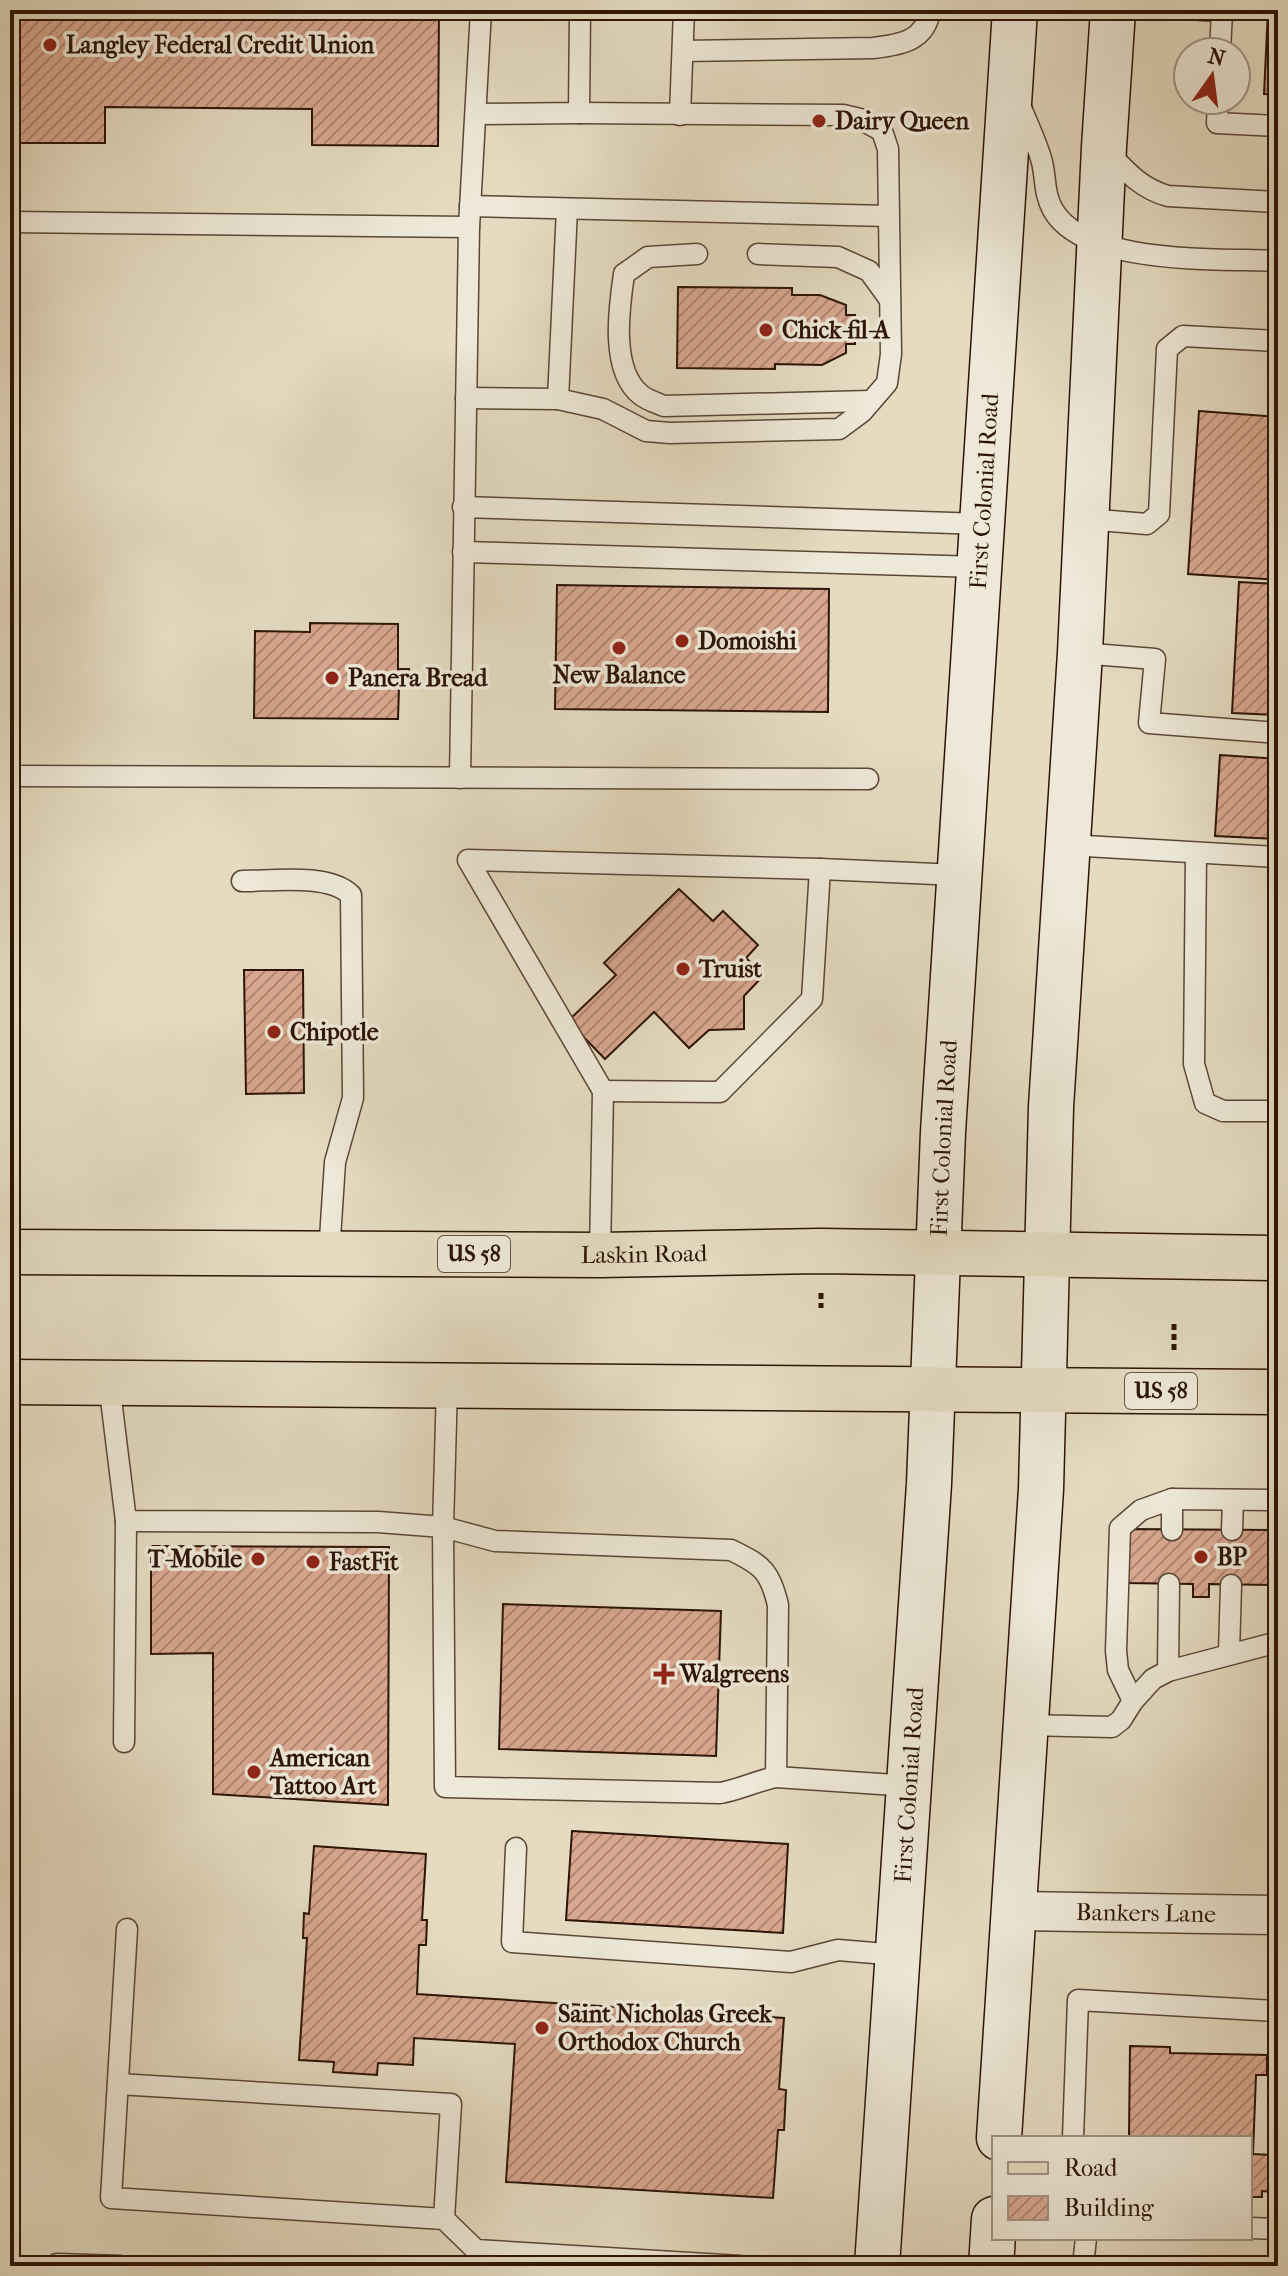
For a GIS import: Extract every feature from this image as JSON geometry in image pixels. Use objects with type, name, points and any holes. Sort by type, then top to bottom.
[{"type":"main road","name":"First Colonial Road","points":[[877,2266],[910,1786],[933,1390],[943,1132],[1015,10]]},
{"type":"main road","points":[[999,2136],[1041,1489],[1051,1107],[1080,653],[1113,10]]},
{"type":"main road","name":"Laskin Road","points":[[10,1252],[600,1255],[820,1251],[1278,1258]]},
{"type":"main road","name":"US 58","points":[[10,1382],[1278,1392]]},
{"type":"main road","points":[[991,2266],[993,2240]]},
{"type":"street","name":"Bankers Lane","points":[[1014,1911],[1278,1915]]},
{"type":"lane","points":[[460,778],[469,216],[481,10]]},
{"type":"lane","points":[[579,113],[580,10]]},
{"type":"lane","points":[[680,115],[684,10]]},
{"type":"lane","points":[[683,51],[902,45],[919,34],[928,22],[930,10]]},
{"type":"lane","points":[[1215,10],[1218,36]]},
{"type":"lane","points":[[1010,79],[1042,163],[1045,194],[1053,211],[1063,222],[1099,244],[1142,255],[1278,261]]},
{"type":"lane","points":[[466,398],[558,399],[603,409],[646,431],[670,433],[839,429],[862,412],[887,383],[891,354],[888,149],[882,131],[860,119],[843,115],[476,114]]},
{"type":"lane","points":[[1217,116],[1217,123],[1278,126]]},
{"type":"lane","points":[[1104,147],[1137,183],[1151,191],[1168,196],[1278,202]]},
{"type":"lane","points":[[10,222],[469,216],[567,209],[888,216]]},
{"type":"lane","points":[[558,399],[567,209]]},
{"type":"lane","points":[[697,254],[648,257],[624,274],[619,307],[620,360],[640,395],[664,406],[871,401]]},
{"type":"lane","points":[[758,254],[838,257],[869,271],[890,300]]},
{"type":"lane","points":[[1086,519],[1147,524],[1159,514],[1167,349],[1183,336],[1278,341]]},
{"type":"lane","points":[[463,507],[983,524]]},
{"type":"lane","points":[[463,552],[980,567]]},
{"type":"lane","points":[[1080,653],[1155,659],[1149,723],[1278,733]]},
{"type":"lane","points":[[10,776],[868,779]]},
{"type":"lane","points":[[1068,845],[1278,857]]},
{"type":"lane","points":[[1196,853],[1194,1064],[1205,1103],[1223,1111],[1278,1111]]},
{"type":"lane","points":[[600,1255],[603,1091],[468,860],[959,875]]},
{"type":"lane","points":[[603,1091],[720,1092],[812,999],[820,869]]},
{"type":"lane","points":[[242,881],[325,881],[351,895],[353,1098],[335,1162],[329,1254]]},
{"type":"lane","points":[[109,1383],[126,1521],[124,1742]]},
{"type":"lane","points":[[447,1386],[443,1527],[445,1787],[720,1793],[776,1777],[910,1786]]},
{"type":"lane","points":[[1133,1701],[1118,1670],[1116,1651],[1120,1528],[1141,1510],[1172,1499],[1278,1500]]},
{"type":"lane","points":[[1172,1499],[1172,1530]]},
{"type":"lane","points":[[1232,1530],[1233,1500]]},
{"type":"lane","points":[[126,1521],[378,1522],[443,1527],[495,1541],[731,1550],[759,1563],[773,1582],[778,1605],[776,1777]]},
{"type":"lane","points":[[1168,1671],[1169,1584]]},
{"type":"lane","points":[[1229,1653],[1231,1585]]},
{"type":"lane","points":[[1026,1725],[1112,1727],[1153,1679],[1168,1671],[1278,1642]]},
{"type":"lane","points":[[516,1848],[512,1942],[791,1962],[838,1950],[898,1955]]},
{"type":"lane","points":[[127,1929],[111,2198],[444,2219],[476,2250],[740,2266]]},
{"type":"lane","points":[[1073,2136],[1078,2000],[1278,2011]]},
{"type":"lane","points":[[118,2084],[451,2104],[444,2219]]},
{"type":"lane","points":[[1252,2228],[1278,2229]]},
{"type":"lane","points":[[1083,2266],[1086,2240]]},
{"type":"lane","points":[[57,2266],[120,2266]]},
{"type":"path","points":[[821,1291],[821,1308]]},
{"type":"path","points":[[1174,1324],[1174,1358]]},
{"type":"building","points":[[10,10],[439,10],[438,146],[312,145],[312,109],[105,107],[105,143],[10,143]]},
{"type":"building","points":[[1268,10],[1278,10],[1278,95],[1264,94]]},
{"type":"building","name":"Chick-fil-A","points":[[678,287],[792,288],[792,295],[820,295],[846,305],[846,315],[855,315],[855,344],[846,344],[846,353],[822,365],[775,364],[775,369],[677,368]]},
{"type":"building","points":[[1199,411],[1278,417],[1278,580],[1188,574]]},
{"type":"building","points":[[1239,582],[1278,584],[1278,715],[1232,713]]},
{"type":"building","points":[[557,585],[829,589],[828,712],[555,709]]},
{"type":"building","name":"Panera Bread","points":[[310,623],[398,624],[398,669],[409,669],[409,687],[399,687],[398,719],[254,718],[255,631],[310,632]]},
{"type":"building","points":[[1220,755],[1278,759],[1278,839],[1215,836]]},
{"type":"building","name":"Truist","points":[[679,889],[713,921],[723,911],[758,945],[746,958],[764,975],[744,996],[744,1029],[709,1030],[689,1048],[654,1012],[605,1059],[568,1021],[616,975],[604,963]]},
{"type":"building","name":"Chipotle","points":[[244,970],[303,970],[304,1093],[246,1094]]},
{"type":"building","name":"BP","points":[[1125,1529],[1277,1530],[1277,1585],[1209,1584],[1209,1597],[1193,1597],[1193,1584],[1125,1583]]},
{"type":"building","points":[[151,1546],[389,1547],[388,1805],[213,1794],[213,1653],[151,1654]]},
{"type":"building","name":"Walgreens","points":[[503,1604],[721,1611],[716,1756],[499,1749]]},
{"type":"building","points":[[572,1831],[788,1844],[783,1933],[566,1920]]},
{"type":"building","name":"Saint Nicholas Greek Orthodox Church","points":[[314,1846],[426,1854],[422,1920],[427,1920],[426,1945],[419,1945],[417,1994],[784,2018],[779,2089],[786,2090],[784,2130],[778,2130],[773,2198],[506,2182],[515,2044],[414,2038],[413,2065],[378,2063],[377,2075],[333,2072],[334,2062],[299,2060],[307,1938],[303,1938],[304,1913],[309,1914]]},
{"type":"building","points":[[1130,2046],[1170,2047],[1170,2053],[1267,2055],[1267,2075],[1256,2075],[1253,2154],[1273,2155],[1271,2192],[1262,2191],[1262,2197],[1252,2197],[1252,2136],[1129,2136]]},
{"type":"place","name":"Langley Federal Credit Union","points":[[50,45]]},
{"type":"place","name":"Dairy Queen","points":[[819,121]]},
{"type":"place","name":"Chick-fil-A","points":[[766,330]]},
{"type":"place","name":"Domoishi","points":[[682,641]]},
{"type":"place","name":"New Balance","points":[[619,648]]},
{"type":"place","name":"Panera Bread","points":[[332,678]]},
{"type":"place","name":"Truist","points":[[683,969]]},
{"type":"place","name":"Chipotle","points":[[274,1032]]},
{"type":"place","name":"BP","points":[[1201,1557]]},
{"type":"place","name":"T-Mobile","points":[[258,1559]]},
{"type":"place","name":"FastFit","points":[[313,1562]]},
{"type":"place","name":"Walgreens","points":[[664,1674]]},
{"type":"place","name":"American Tattoo Art","points":[[254,1772]]},
{"type":"place","name":"Saint Nicholas Greek Orthodox Church","points":[[542,2028]]}]
